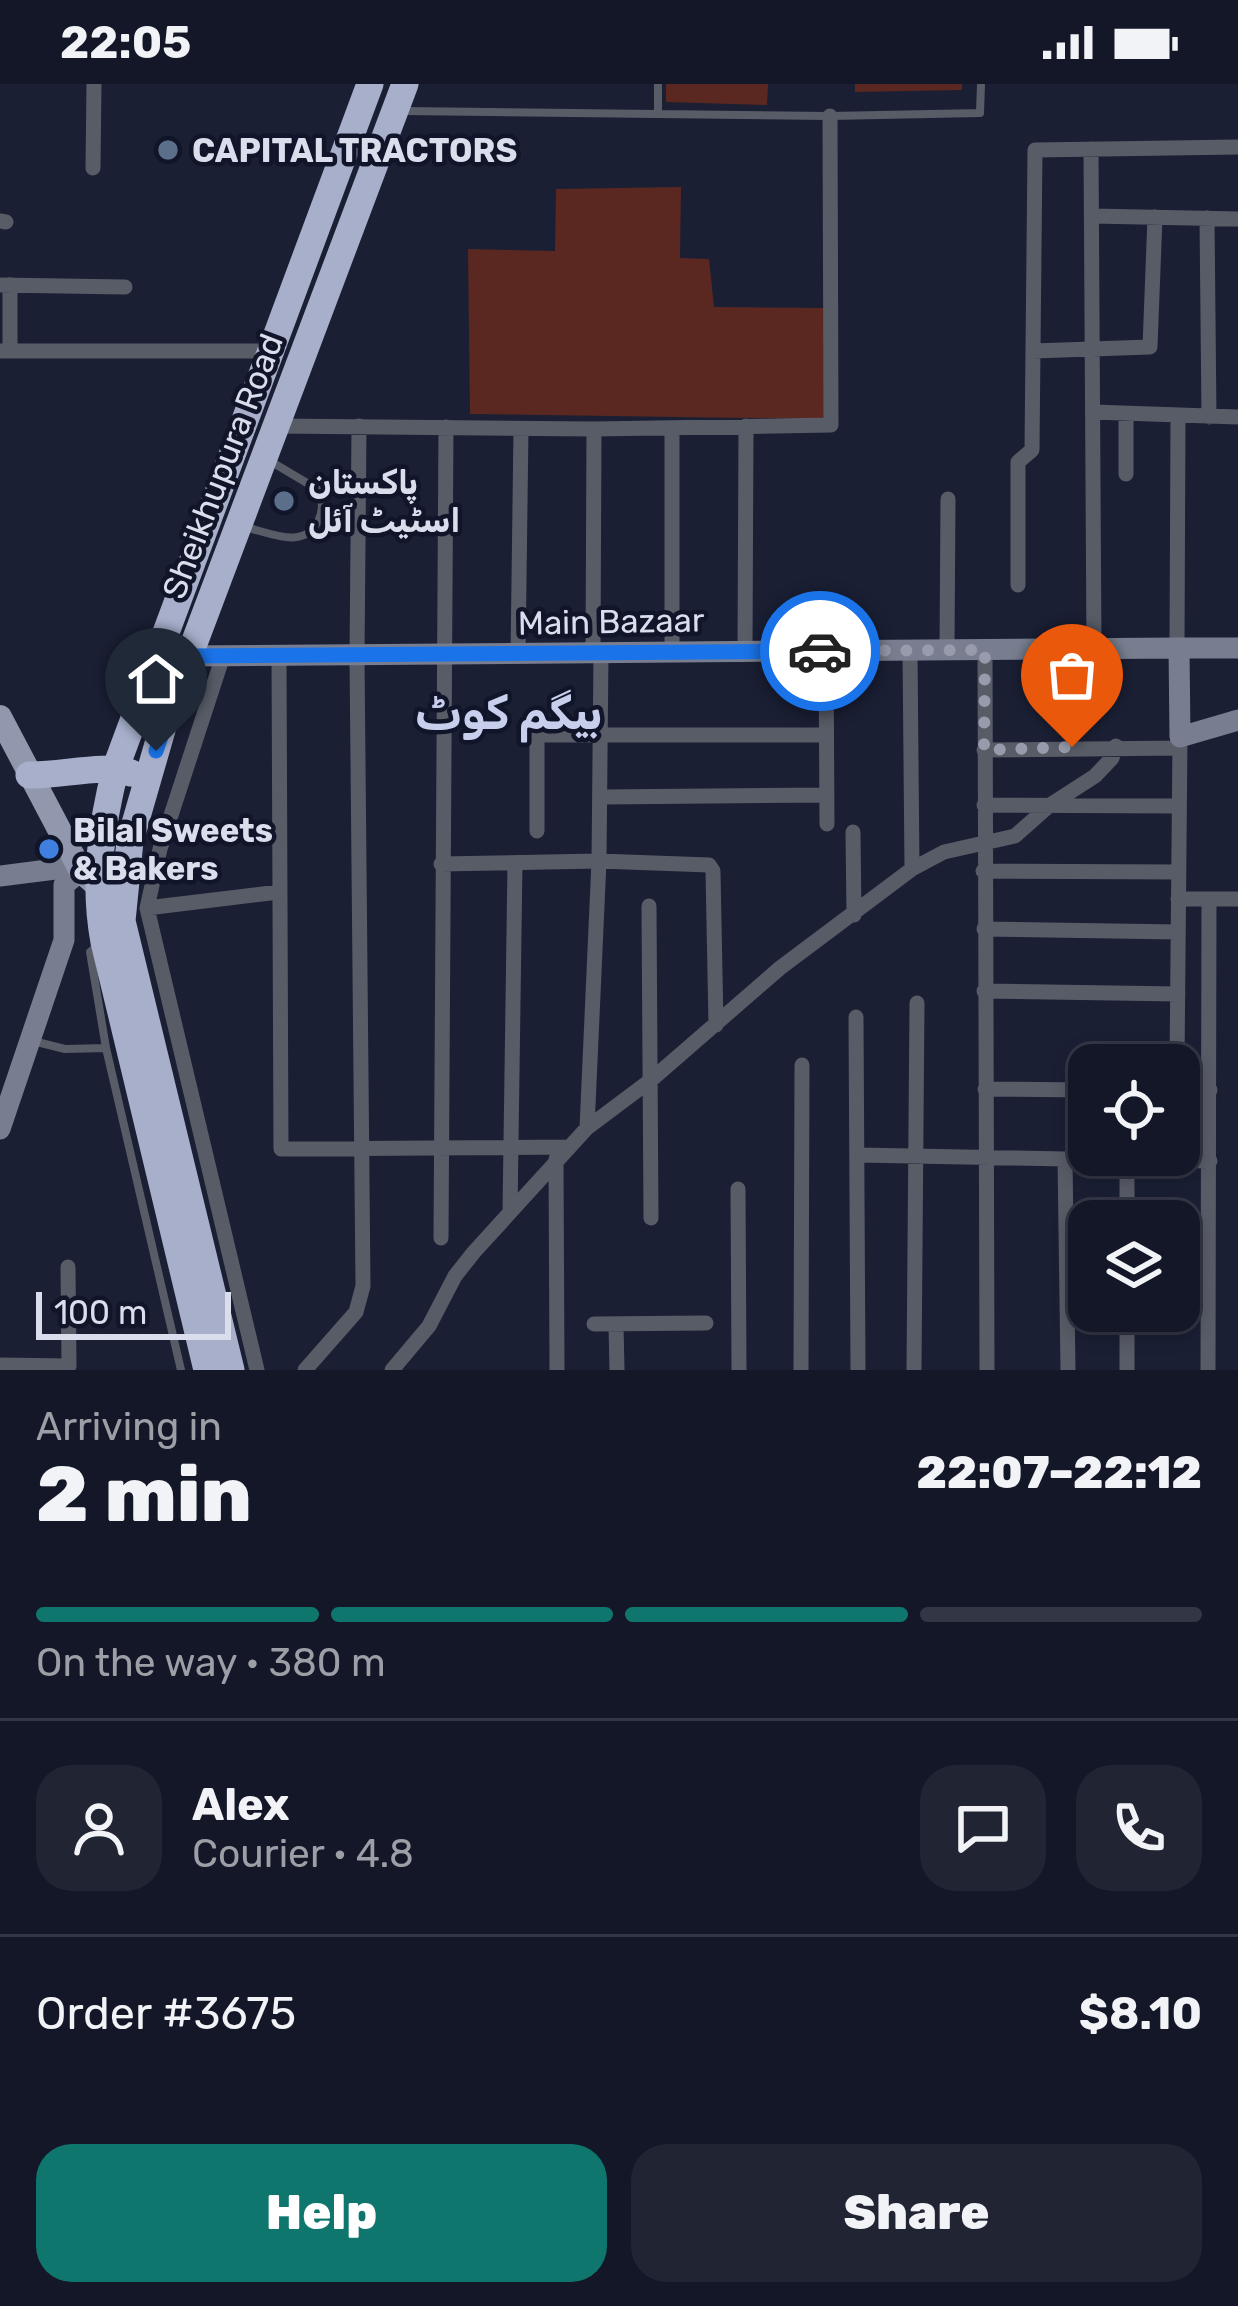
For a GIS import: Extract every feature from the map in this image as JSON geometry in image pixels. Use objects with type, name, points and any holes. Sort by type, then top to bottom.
[{"type":"highway","name":"Sheikhupura Road","points":[[207,1370],[97,895],[102,835],[116,767],[370,84]]},
{"type":"highway","name":"Sheikhupura Road","points":[[231,1370],[97,895],[130,841],[189,656],[400,97]]},
{"type":"highway","points":[[29,775],[65,776],[116,767],[147,779]]},
{"type":"main road","points":[[0,717],[97,895]]},
{"type":"main road","points":[[0,746],[97,895]]},
{"type":"street","points":[[93,168],[94,84]]},
{"type":"street","points":[[276,426],[594,429],[831,424],[830,116]]},
{"type":"street","points":[[1018,585],[1018,462],[1032,451],[1035,150],[1238,147]]},
{"type":"street","points":[[1091,149],[1094,649]]},
{"type":"street","points":[[1092,216],[1238,219]]},
{"type":"street","points":[[1033,351],[1150,347],[1155,217]]},
{"type":"street","points":[[1208,218],[1209,417]]},
{"type":"street","points":[[125,287],[5,285],[5,351],[268,351]]},
{"type":"street","points":[[1093,412],[1238,417]]},
{"type":"street","points":[[1126,413],[1126,474]]},
{"type":"street","points":[[1177,1044],[1178,416]]},
{"type":"street","points":[[305,1370],[356,1312],[362,1297],[359,426]]},
{"type":"street","points":[[745,652],[746,427]]},
{"type":"street","points":[[441,1238],[446,428]]},
{"type":"street","points":[[518,655],[521,428]]},
{"type":"street","points":[[672,428],[672,653]]},
{"type":"street","points":[[587,1128],[600,797],[594,429]]},
{"type":"street","points":[[947,650],[948,499]]},
{"type":"street","name":"Main Bazaar","points":[[189,656],[1238,647]]},
{"type":"street","points":[[910,650],[912,869]]},
{"type":"street","points":[[985,650],[987,1370]]},
{"type":"street","points":[[826,651],[827,824]]},
{"type":"street","points":[[97,895],[160,849],[223,656]]},
{"type":"street","points":[[279,656],[279,1144],[287,1150],[512,1148],[563,1154]]},
{"type":"street","points":[[984,750],[1180,742],[1238,720]]},
{"type":"street","points":[[537,831],[537,735],[826,735]]},
{"type":"street","points":[[392,1370],[429,1326],[455,1276],[587,1128],[780,968],[912,869],[944,852],[1015,836],[1050,805],[1095,776],[1112,758],[1116,746]]},
{"type":"street","points":[[600,797],[826,795]]},
{"type":"street","points":[[984,805],[1179,806]]},
{"type":"street","points":[[853,832],[854,915]]},
{"type":"street","points":[[510,1212],[515,863]]},
{"type":"street","points":[[441,864],[702,863],[713,871],[716,1025]]},
{"type":"street","points":[[983,872],[1179,872]]},
{"type":"street","points":[[0,876],[97,895],[279,892]]},
{"type":"street","points":[[0,1129],[64,940],[64,885],[97,895]]},
{"type":"street","points":[[97,895],[257,1370]]},
{"type":"street","points":[[1178,899],[1238,899]]},
{"type":"street","points":[[1208,1370],[1209,900]]},
{"type":"street","points":[[649,906],[651,1218]]},
{"type":"street","points":[[984,929],[1178,932]]},
{"type":"street","points":[[984,991],[1178,994]]},
{"type":"street","points":[[914,1370],[917,1003]]},
{"type":"street","points":[[856,1017],[858,1370]]},
{"type":"street","points":[[801,1370],[802,1066]]},
{"type":"street","points":[[985,1089],[1068,1090]]},
{"type":"street","points":[[1200,1090],[1210,1090]]},
{"type":"street","points":[[557,1370],[563,1154]]},
{"type":"street","points":[[857,1155],[1068,1159]]},
{"type":"street","points":[[1065,1159],[1068,1370]]},
{"type":"street","points":[[1200,1160],[1210,1160]]},
{"type":"street","points":[[738,1190],[739,1370]]},
{"type":"street","points":[[0,1365],[69,1368],[68,1267]]},
{"type":"street","points":[[594,1324],[706,1323]]},
{"type":"street","points":[[616,1324],[617,1370]]},
{"type":"street","points":[[1127,1332],[1127,1370]]},
{"type":"lane","points":[[658,84],[658,113]]},
{"type":"lane","points":[[400,97],[658,113],[980,113],[981,84]]},
{"type":"lane","points":[[238,525],[292,539],[312,532],[318,521],[322,509],[317,489],[264,457]]},
{"type":"lane","points":[[97,895],[90,952],[106,1048],[181,1370]]},
{"type":"lane","points":[[31,1041],[65,1049],[106,1048]]},
{"type":"building","points":[[666,84],[768,84],[767,105],[666,102]]},
{"type":"building","points":[[855,84],[962,84],[962,90],[855,92]]},
{"type":"building","points":[[681,187],[680,258],[709,259],[714,307],[827,308],[826,419],[470,414],[468,249],[555,251],[556,189]]},
{"type":"way so far","points":[[820,651],[985,650],[984,750],[1072,747]]},
{"type":"place","name":"CAPITAL TRACTORS","points":[[168,150]]},
{"type":"place","name":"پاکستان اسٹیٹ آئل","points":[[284,501]]},
{"type":"place","name":"Bilal Sweets & Bakers","points":[[49,849]]},
{"type":"district","name":"بیگم کوٹ","points":[[509,713]]},
{"type":"route","points":[[156,751],[189,656],[820,651]]}]
